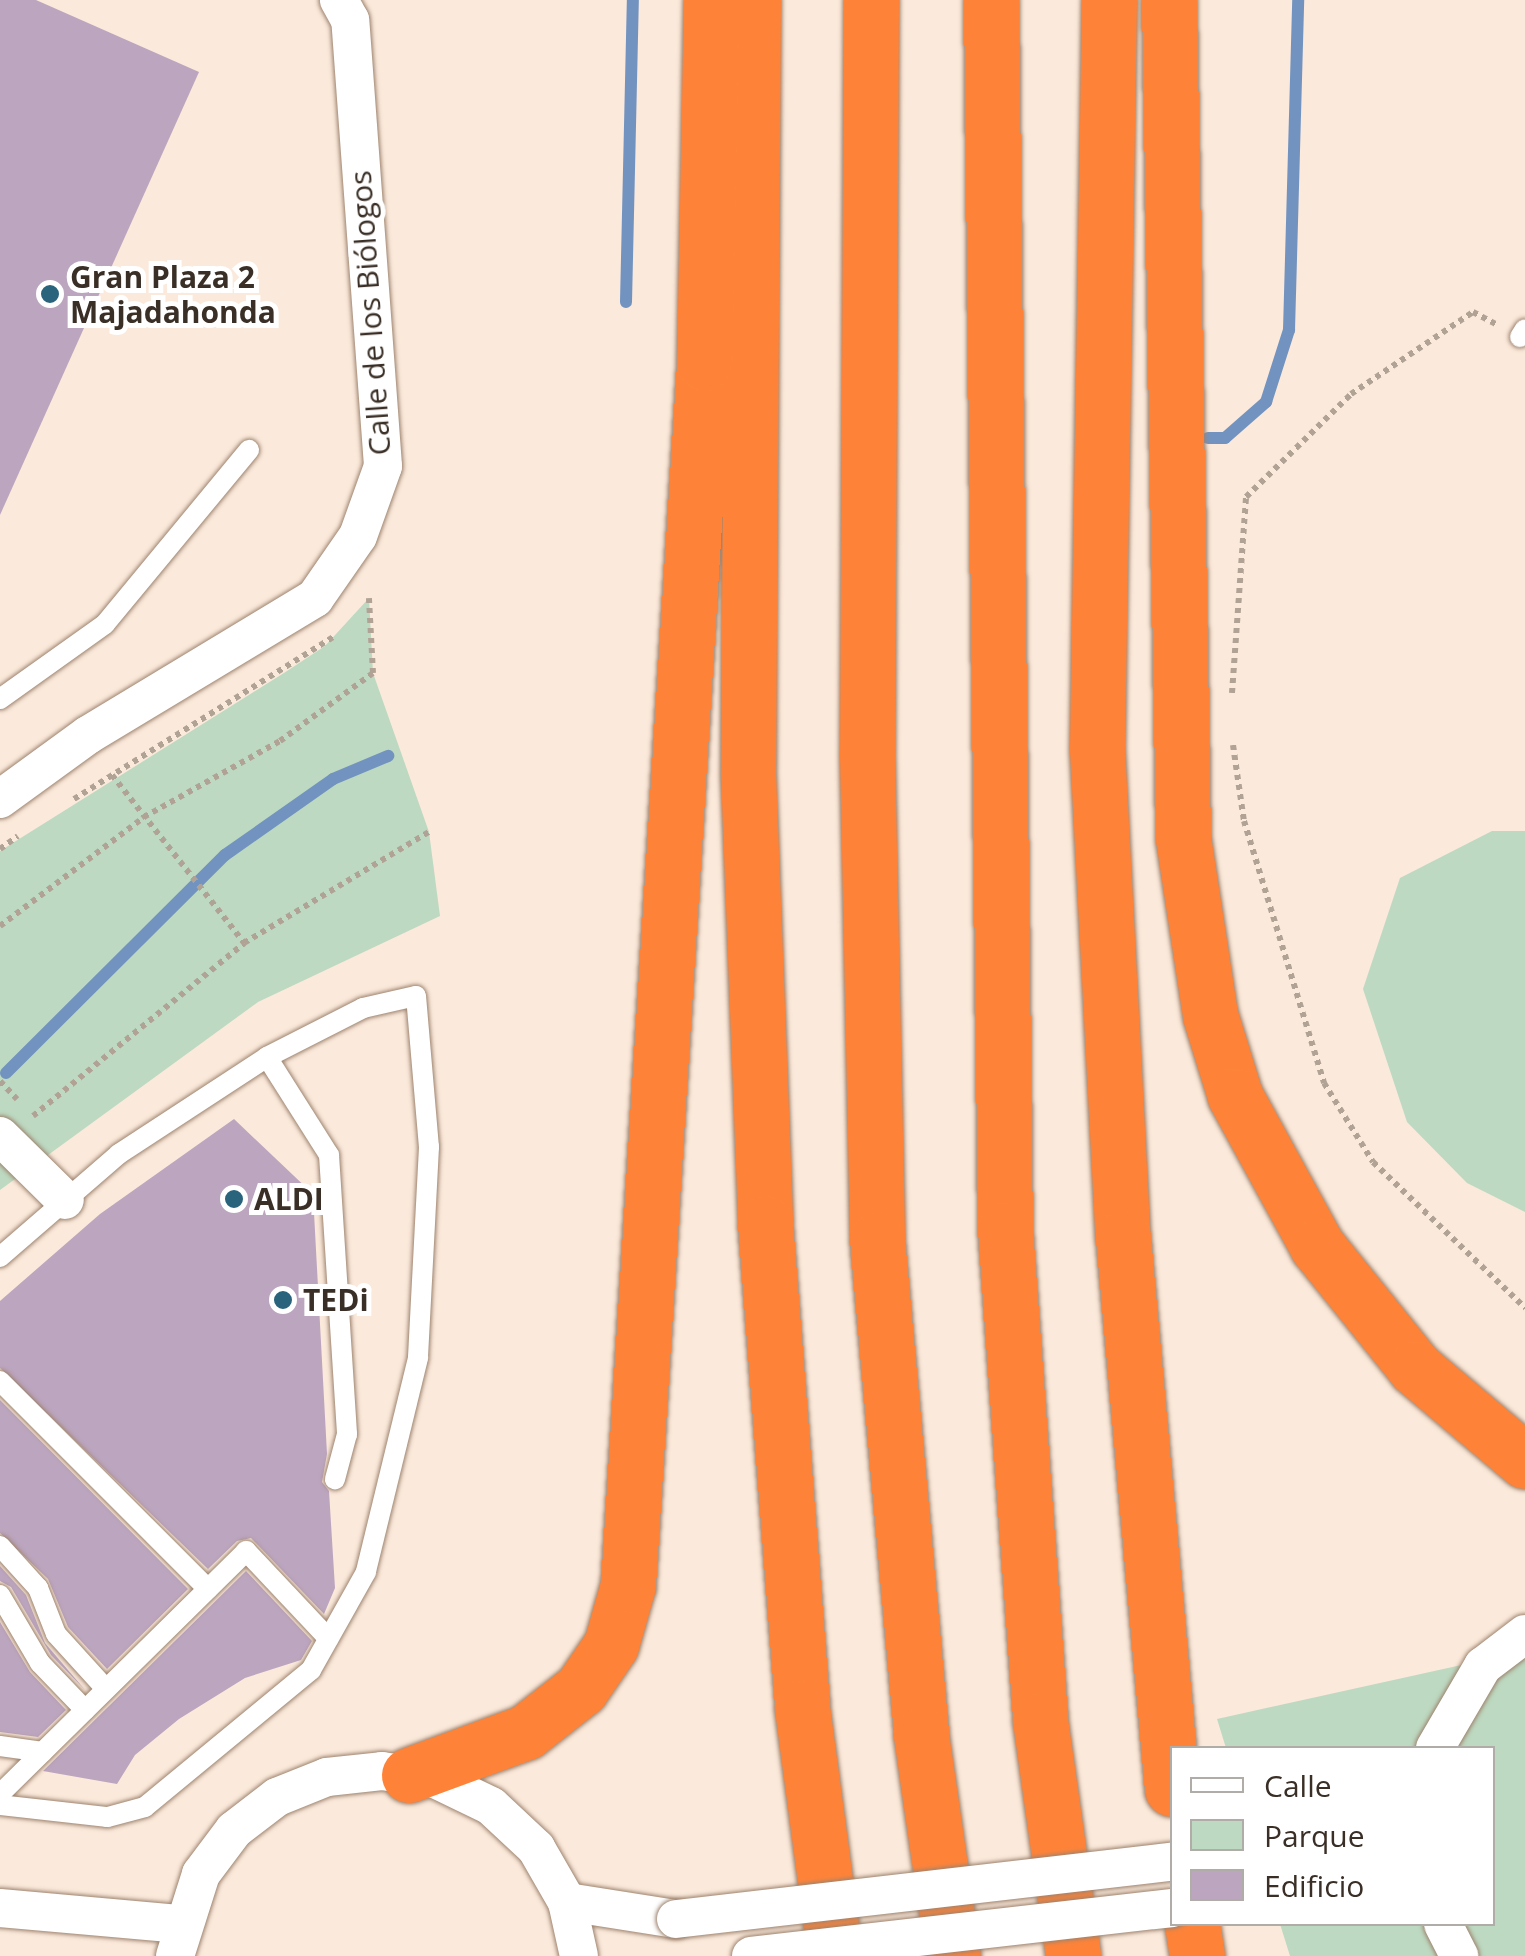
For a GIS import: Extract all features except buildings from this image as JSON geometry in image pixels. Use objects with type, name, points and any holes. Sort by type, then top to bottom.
[{"type":"highway","points":[[409,1776],[526,1732],[581,1690],[611,1645],[628,1585],[704,363],[710,0]]},
{"type":"highway","points":[[753,0],[748,774],[764,1224],[802,1708],[835,1956]]},
{"type":"highway","points":[[872,0],[866,756],[877,1240],[921,1734],[953,1956]]},
{"type":"highway","points":[[991,0],[993,747],[1005,1229],[1040,1720],[1073,1956]]},
{"type":"highway","points":[[1109,0],[1097,749],[1123,1238],[1170,1766]]},
{"type":"highway","points":[[1169,0],[1183,838],[1210,1016],[1235,1096],[1317,1246],[1416,1368],[1525,1461]]},
{"type":"highway","points":[[1192,1926],[1197,1956]]},
{"type":"street","name":"Calle de los Biólogos","points":[[0,798],[88,735],[315,598],[358,536],[383,466],[350,20],[338,0]]},
{"type":"street","points":[[0,1136],[65,1200]]},
{"type":"street","points":[[1436,1746],[1482,1666],[1525,1634]]},
{"type":"street","points":[[0,1908],[178,1940],[201,1874],[234,1830],[277,1798],[327,1777],[409,1776],[491,1806],[536,1848],[567,1902],[578,1956]]},
{"type":"street","points":[[567,1902],[676,1919],[1170,1862]]},
{"type":"street","points":[[751,1956],[1170,1908]]},
{"type":"street","points":[[1443,1926],[1460,1956]]},
{"type":"lane","points":[[0,699],[105,624],[249,450]]},
{"type":"lane","points":[[0,1257],[65,1200],[267,1057],[363,1008],[416,996],[429,1147],[418,1358],[366,1572],[311,1670],[145,1807],[107,1818],[0,1805]]},
{"type":"lane","points":[[267,1057],[329,1155],[347,1434],[335,1479]]},
{"type":"lane","points":[[0,1382],[208,1589]]},
{"type":"lane","points":[[0,1546],[38,1588],[56,1634],[106,1689]]},
{"type":"lane","points":[[0,1794],[246,1551],[328,1638]]},
{"type":"lane","points":[[0,1595],[40,1664],[85,1710]]},
{"type":"lane","points":[[0,1746],[43,1752]]},
{"type":"path","points":[[1232,705],[1246,497],[1352,394],[1473,312],[1523,333]]},
{"type":"path","points":[[0,926],[144,817],[280,741],[374,673],[368,598],[354,617]]},
{"type":"path","points":[[57,810],[284,674],[344,626]]},
{"type":"path","points":[[1230,724],[1244,821],[1324,1084],[1372,1162],[1525,1308]]},
{"type":"path","points":[[112,774],[244,943]]},
{"type":"path","points":[[0,849],[28,830]]},
{"type":"path","points":[[33,1116],[244,943],[429,832]]},
{"type":"green space","points":[[369,598],[373,673],[429,832],[440,916],[258,1002],[0,1190],[0,851],[325,646]]},
{"type":"green space","points":[[1492,831],[1525,831],[1525,1212],[1467,1183],[1407,1122],[1363,989],[1400,878]]},
{"type":"green space","points":[[1525,1651],[1525,1956],[1290,1956],[1281,1926],[1495,1926],[1495,1746],[1225,1746],[1217,1719]]},
{"type":"waterway","points":[[626,302],[633,0]]},
{"type":"waterway","points":[[1208,438],[1225,438],[1266,402],[1289,330],[1298,0]]},
{"type":"waterway","points":[[6,1073],[225,855],[333,779],[388,756]]},
{"type":"place","name":"Gran Plaza 2 Majadahonda","points":[[50,294]]},
{"type":"place","name":"ALDI","points":[[234,1199]]},
{"type":"place","name":"TEDi","points":[[283,1300]]}]
